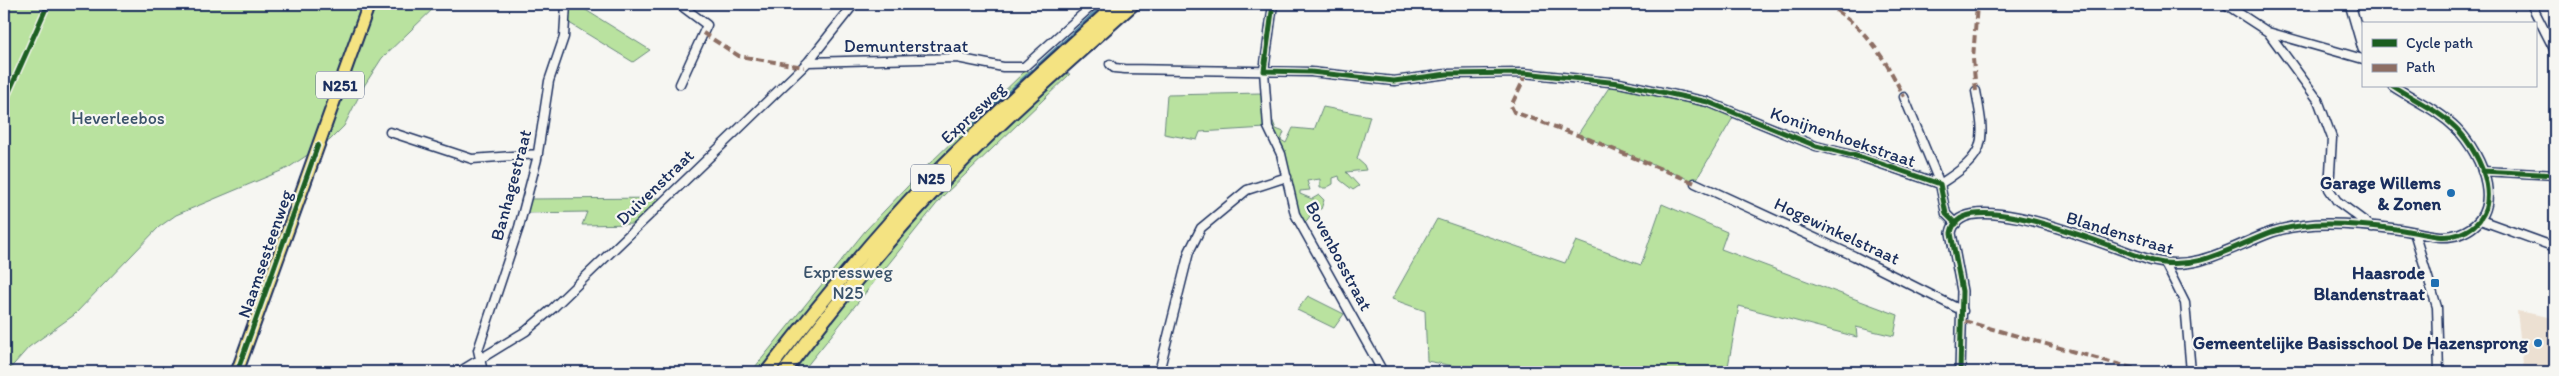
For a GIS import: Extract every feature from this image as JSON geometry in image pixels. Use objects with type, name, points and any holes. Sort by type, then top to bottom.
[{"type":"highway","name":"Expresweg","points":[[767,372],[839,280],[908,201],[976,132],[1117,4]]},
{"type":"highway","name":"Expresweg","points":[[784,372],[852,284],[930,194],[1016,110],[1133,4]]},
{"type":"main road","name":"Naamsesteenweg","points":[[238,372],[369,4]]},
{"type":"street","name":"Banhagestraat","points":[[483,372],[478,350],[519,227],[538,154],[549,81],[564,37],[566,4]]},
{"type":"street","points":[[679,4],[707,25],[680,84]]},
{"type":"street","name":"Duivenstraat","points":[[459,372],[526,331],[552,309],[808,62],[854,4]]},
{"type":"street","name":"Demunterstraat","points":[[808,62],[957,58],[1003,67],[1024,67],[1092,8],[1094,4]]},
{"type":"street","name":"Bovenbosstraat","points":[[1273,4],[1264,71],[1268,127],[1281,154],[1295,214],[1384,372]]},
{"type":"street","points":[[2225,4],[2268,32],[2362,59]]},
{"type":"street","points":[[2350,4],[2362,46]]},
{"type":"street","points":[[2531,4],[2555,51]]},
{"type":"street","points":[[2268,32],[2318,100],[2330,130],[2328,189],[2332,196],[2372,226]]},
{"type":"street","name":"Konijnenhoekstraat","points":[[1110,64],[1114,68],[1311,72],[1394,82],[1447,74],[1524,73],[1619,83],[1708,102],[1816,146],[1864,158],[1940,184]]},
{"type":"street","points":[[2396,88],[2437,113],[2458,130],[2473,150],[2482,171],[2488,201],[2483,222],[2555,247]]},
{"type":"street","points":[[1940,184],[1966,167],[1982,145],[1984,130],[1976,91]]},
{"type":"street","points":[[1904,97],[1940,184],[1946,214],[1956,224],[1951,236],[1963,289],[1960,372]]},
{"type":"street","points":[[390,132],[472,159],[495,159],[538,154]]},
{"type":"street","points":[[2482,171],[2555,175]]},
{"type":"street","points":[[1160,372],[1189,252],[1201,228],[1247,190],[1287,177]]},
{"type":"street","name":"Hogewinkelstraat","points":[[1695,184],[1839,249],[1963,311]]},
{"type":"street","name":"Blandenstraat","points":[[1956,224],[1961,218],[1969,215],[1988,213],[2082,234],[2151,260],[2178,264],[2218,255],[2273,232],[2294,226],[2372,226],[2435,236],[2457,235],[2483,222]]},
{"type":"street","points":[[2414,232],[2437,307],[2439,372]]},
{"type":"street","points":[[2165,263],[2184,303],[2192,372]]},
{"type":"shaded area","name":"Gemeentelijke Basisschool De Hazensprong","points":[[2517,311],[2555,318],[2555,372],[2524,372]]},
{"type":"green space","name":"Heverleebos","points":[[4,4],[438,4],[382,58],[364,86],[344,126],[330,140],[288,168],[176,215],[159,227],[74,315],[29,347],[7,372],[4,372]]},
{"type":"green space","points":[[566,4],[576,4],[650,50],[633,62],[566,21]]},
{"type":"green space","name":"Expressweg N25","points":[[1025,71],[1070,74],[943,196],[802,372],[751,372],[865,231],[928,165]]},
{"type":"green space","points":[[1613,85],[1700,104],[1734,116],[1695,182],[1578,134],[1610,86]]},
{"type":"green space","points":[[1264,94],[1267,117],[1271,117],[1276,129],[1284,132],[1281,140],[1286,143],[1293,128],[1314,130],[1323,107],[1370,116],[1357,159],[1364,165],[1366,170],[1346,172],[1359,186],[1353,190],[1340,180],[1339,176],[1333,178],[1333,184],[1326,188],[1320,188],[1320,179],[1307,181],[1310,190],[1300,191],[1300,194],[1312,199],[1319,195],[1324,200],[1321,209],[1315,209],[1302,227],[1281,154],[1266,128],[1200,132],[1197,140],[1164,134],[1167,95]]},
{"type":"green space","points":[[663,198],[636,224],[582,225],[587,212],[526,213],[530,199]]},
{"type":"green space","points":[[1662,204],[1727,232],[1721,249],[1898,315],[1894,336],[1856,327],[1857,337],[1739,306],[1727,372],[1485,372],[1427,361],[1425,311],[1392,299],[1437,219],[1565,263],[1576,241],[1641,265]]},
{"type":"green space","points":[[1308,296],[1344,314],[1334,328],[1297,310]]},
{"type":"waterway","points":[[973,124],[1104,4]]},
{"type":"marked path","points":[[1826,4],[1854,22],[1874,43],[1904,97]]},
{"type":"marked path","points":[[1976,91],[1973,59],[1977,4]]},
{"type":"marked path","points":[[703,33],[739,56],[804,67]]},
{"type":"marked path","points":[[1524,73],[1523,81],[1511,106],[1514,112],[1591,140],[1695,183]]},
{"type":"marked path","points":[[1964,321],[2146,372]]},
{"type":"cycle path","points":[[4,103],[48,4]]},
{"type":"cycle path","points":[[1273,4],[1264,71],[1311,72],[1394,81],[1447,74],[1524,73],[1619,83],[1708,102],[1816,146],[1864,158],[1940,184],[1946,214],[1956,224]]},
{"type":"cycle path","points":[[1960,372],[1963,304],[1961,277],[1951,233],[1954,224],[1967,215],[1989,213],[2048,225],[2095,239],[2142,258],[2178,264],[2210,258],[2271,233],[2303,225],[2339,224],[2374,226],[2442,236],[2457,235],[2474,228],[2483,217],[2488,203],[2487,187],[2475,154],[2466,139],[2449,122],[2396,88]]},
{"type":"cycle path","points":[[237,372],[318,145]]},
{"type":"cycle path","points":[[2482,171],[2555,175]]},
{"type":"place","name":"Garage Willems & Zonen","points":[[2451,193]]},
{"type":"place","name":"Haasrode Blandenstraat","points":[[2435,283]]},
{"type":"place","name":"Gemeentelijke Basisschool De Hazensprong","points":[[2538,343]]}]
